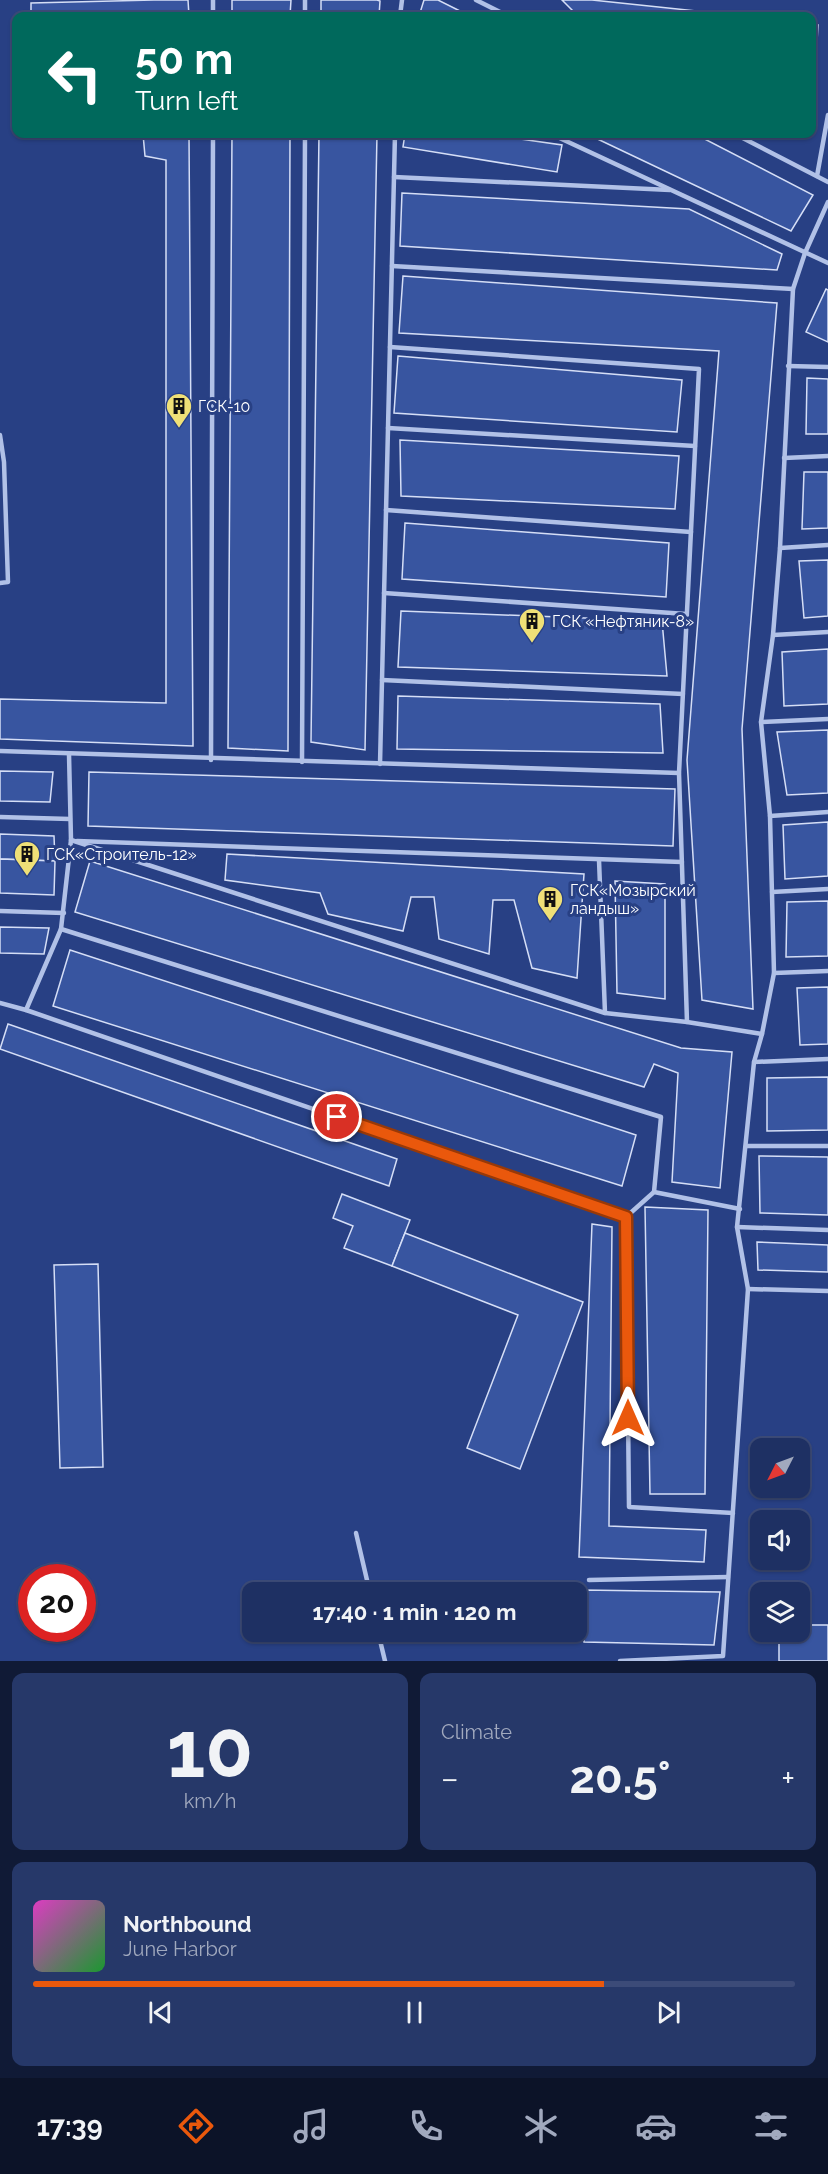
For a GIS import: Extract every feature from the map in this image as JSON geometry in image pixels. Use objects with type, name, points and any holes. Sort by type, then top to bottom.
[{"type":"lane","points":[[476,0],[500,12]]},
{"type":"lane","points":[[817,176],[828,115]]},
{"type":"lane","points":[[211,760],[213,138]]},
{"type":"lane","points":[[302,762],[304,138]]},
{"type":"lane","points":[[380,765],[395,138]]},
{"type":"lane","points":[[560,138],[828,263]]},
{"type":"lane","points":[[743,138],[828,182]]},
{"type":"lane","points":[[394,177],[673,190]]},
{"type":"lane","points":[[620,1661],[723,1656],[748,1289],[737,1227],[754,1062],[774,973],[770,816],[761,722],[773,635],[780,548],[793,289],[805,253],[828,202]]},
{"type":"lane","points":[[392,266],[793,289]]},
{"type":"lane","points":[[390,347],[699,369],[679,773],[687,1022]]},
{"type":"lane","points":[[788,366],[828,367]]},
{"type":"lane","points":[[388,428],[695,446]]},
{"type":"lane","points":[[0,435],[8,582],[0,583]]},
{"type":"lane","points":[[784,458],[828,456]]},
{"type":"lane","points":[[386,510],[691,532]]},
{"type":"lane","points":[[780,548],[828,545]]},
{"type":"lane","points":[[384,593],[686,614]]},
{"type":"lane","points":[[773,635],[828,632]]},
{"type":"lane","points":[[382,680],[683,694]]},
{"type":"lane","points":[[761,722],[828,718]]},
{"type":"lane","points":[[0,752],[679,773]]},
{"type":"lane","points":[[26,1010],[61,929],[64,913],[71,840],[69,754]]},
{"type":"lane","points":[[770,816],[828,812]]},
{"type":"lane","points":[[0,817],[70,819]]},
{"type":"lane","points":[[71,840],[682,862]]},
{"type":"lane","points":[[71,840],[605,1013],[687,1022],[762,1034]]},
{"type":"lane","points":[[599,860],[605,1013]]},
{"type":"lane","points":[[772,892],[828,889]]},
{"type":"lane","points":[[0,911],[64,913]]},
{"type":"lane","points":[[61,929],[661,1117],[654,1192],[626,1217],[629,1507],[733,1513]]},
{"type":"lane","points":[[774,973],[828,971]]},
{"type":"lane","points":[[0,1003],[626,1217]]},
{"type":"lane","points":[[754,1062],[828,1059]]},
{"type":"lane","points":[[746,1146],[828,1146]]},
{"type":"lane","points":[[654,1192],[740,1209]]},
{"type":"lane","points":[[737,1227],[828,1230]]},
{"type":"lane","points":[[748,1289],[828,1291]]},
{"type":"lane","points":[[356,1533],[367,1582]]},
{"type":"lane","points":[[589,1580],[728,1577]]},
{"type":"lane","points":[[380,1642],[385,1661]]},
{"type":"building","points":[[188,0],[189,12],[31,12],[31,3]]},
{"type":"building","points":[[232,0],[291,0],[290,12],[232,12]]},
{"type":"building","points":[[321,0],[380,1],[379,12],[321,12]]},
{"type":"building","points":[[424,0],[438,0],[462,12],[420,12]]},
{"type":"building","points":[[562,0],[592,0],[706,12],[574,12]]},
{"type":"building","points":[[816,25],[818,25],[816,58]]},
{"type":"building","name":"ГСК-10","points":[[143,138],[189,138],[193,746],[0,739],[0,699],[166,703],[166,160],[145,156]]},
{"type":"building","points":[[232,138],[290,138],[288,751],[228,748]]},
{"type":"building","points":[[319,138],[377,138],[365,750],[311,742]]},
{"type":"building","points":[[404,138],[514,138],[562,145],[557,172],[403,147]]},
{"type":"building","points":[[595,138],[703,138],[813,195],[791,231]]},
{"type":"building","points":[[402,193],[689,209],[782,254],[777,270],[400,246]]},
{"type":"building","points":[[403,276],[777,303],[742,729],[753,1009],[702,1000],[687,760],[719,351],[399,333]]},
{"type":"building","points":[[826,289],[828,290],[828,342],[806,332]]},
{"type":"building","points":[[398,356],[682,380],[677,432],[394,413]]},
{"type":"building","points":[[807,378],[828,379],[828,434],[806,434]]},
{"type":"building","points":[[400,440],[679,456],[675,509],[401,496]]},
{"type":"building","points":[[804,472],[828,472],[828,528],[802,529]]},
{"type":"building","points":[[405,523],[669,543],[666,597],[402,579]]},
{"type":"building","points":[[828,560],[828,616],[804,618],[799,561]]},
{"type":"building","name":"ГСК «Нефтяник-8»","points":[[401,611],[662,621],[667,676],[398,667]]},
{"type":"building","points":[[828,649],[828,704],[784,706],[782,652]]},
{"type":"building","points":[[398,696],[660,704],[663,753],[397,749]]},
{"type":"building","points":[[828,730],[828,793],[787,795],[777,732]]},
{"type":"building","points":[[0,771],[53,772],[50,802],[0,801]]},
{"type":"building","points":[[89,772],[675,789],[673,846],[88,826]]},
{"type":"building","points":[[828,822],[828,876],[785,879],[783,825]]},
{"type":"building","points":[[0,834],[54,836],[55,861],[0,859]]},
{"type":"building","name":"ГСК«Мозырский ландыш»","points":[[227,854],[584,874],[577,978],[532,968],[514,900],[493,900],[489,954],[439,939],[434,897],[411,897],[403,931],[328,914],[320,893],[225,880]]},
{"type":"building","name":"ГСК«Строитель-12»","points":[[0,859],[55,861],[54,895],[0,893]]},
{"type":"building","points":[[90,861],[681,1048],[732,1052],[720,1188],[672,1182],[678,1073],[654,1064],[644,1087],[75,912]]},
{"type":"building","name":"ГСК«Мозырский ландыш»","points":[[615,881],[665,884],[665,999],[617,993]]},
{"type":"building","points":[[828,901],[828,956],[786,957],[787,902]]},
{"type":"building","points":[[0,927],[49,928],[44,954],[0,953]]},
{"type":"building","points":[[70,950],[636,1135],[622,1186],[53,1006]]},
{"type":"building","points":[[828,987],[828,1044],[800,1045],[797,988]]},
{"type":"building","points":[[8,1024],[397,1159],[389,1186],[0,1049]]},
{"type":"building","points":[[828,1077],[828,1130],[767,1131],[767,1078]]},
{"type":"building","points":[[759,1156],[828,1157],[828,1215],[760,1213]]},
{"type":"building","points":[[342,1194],[410,1220],[392,1266],[344,1248],[353,1226],[333,1218]]},
{"type":"building","points":[[645,1207],[708,1210],[705,1494],[650,1494]]},
{"type":"building","points":[[592,1224],[612,1227],[609,1526],[706,1530],[704,1562],[579,1557]]},
{"type":"building","points":[[405,1233],[583,1302],[520,1469],[467,1448],[518,1315],[392,1266]]},
{"type":"building","points":[[757,1242],[828,1245],[828,1272],[758,1270]]},
{"type":"building","points":[[98,1264],[103,1467],[60,1468],[54,1265]]},
{"type":"building","points":[[587,1590],[720,1592],[714,1645],[584,1642],[587,1642]]},
{"type":"building","points":[[810,1625],[828,1625],[828,1661],[779,1661],[779,1642],[810,1642]]},
{"type":"place","name":"ГСК-10","points":[[179,429]]},
{"type":"place","name":"ГСК «Нефтяник-8»","points":[[532,644]]},
{"type":"place","name":"ГСК«Строитель-12»","points":[[27,877]]},
{"type":"place","name":"ГСК«Мозырский ландыш»","points":[[550,922]]},
{"type":"route","points":[[337,1117],[626,1217],[628,1418]]}]
